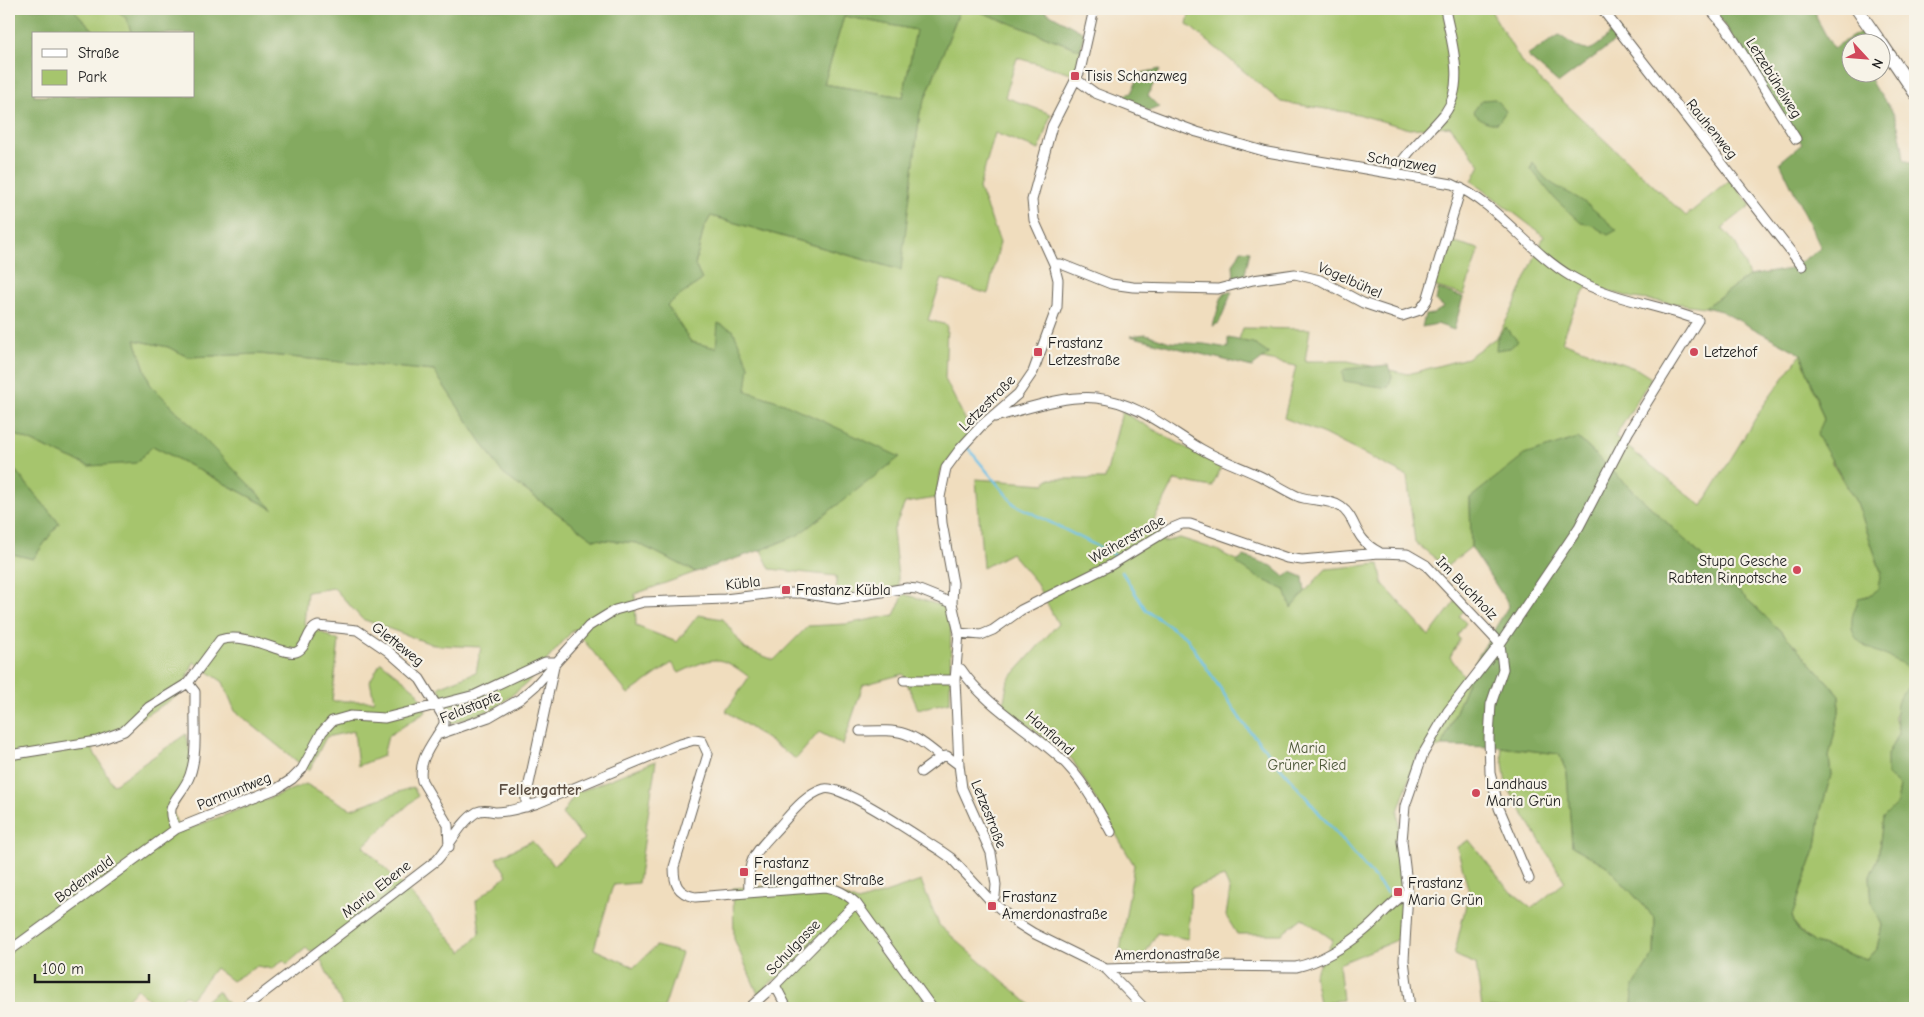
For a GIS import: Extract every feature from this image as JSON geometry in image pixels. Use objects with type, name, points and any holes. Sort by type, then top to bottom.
[{"type":"main road","points":[[1857,9],[1873,32]]},
{"type":"main road","points":[[1892,60],[1915,94]]},
{"type":"street","name":"Letzestraße","points":[[991,901],[995,896],[996,885],[991,853],[962,788],[958,765],[955,680],[959,632],[952,603],[953,583],[942,523],[940,497],[946,468],[960,449],[990,418],[1018,394],[1034,372],[1059,298],[1054,264],[1034,220],[1032,200],[1052,126],[1077,80],[1094,9]]},
{"type":"street","points":[[1394,174],[1409,151],[1444,113],[1451,102],[1456,77],[1445,9]]},
{"type":"street","name":"Rauhenweg","points":[[1602,9],[1802,266]]},
{"type":"street","name":"Letzebühelweg","points":[[1710,9],[1727,29],[1796,138]]},
{"type":"street","name":"Schanzweg","points":[[1077,80],[1095,93],[1197,132],[1267,152],[1452,184],[1484,202],[1546,258],[1571,277],[1633,301],[1698,320]]},
{"type":"street","name":"Vogelbühel","points":[[1054,264],[1061,264],[1112,284],[1133,287],[1218,289],[1253,280],[1295,274],[1320,280],[1363,303],[1397,315],[1407,316],[1420,310],[1427,300],[1461,188]]},
{"type":"street","name":"Im Buchholz","points":[[1379,553],[1400,552],[1420,560],[1500,644],[1579,527],[1630,431],[1698,320]]},
{"type":"street","points":[[990,418],[1054,402],[1076,399],[1096,398],[1117,403],[1156,418],[1203,450],[1299,497],[1339,506],[1350,518],[1361,539],[1367,546],[1379,553]]},
{"type":"street","name":"Weiherstraße","points":[[959,632],[981,635],[994,630],[1021,610],[1111,565],[1182,524],[1202,527],[1287,558],[1302,560],[1379,553]]},
{"type":"street","name":"Kübla","points":[[556,662],[589,626],[615,610],[644,602],[725,599],[774,593],[801,593],[838,598],[907,588],[917,589],[952,603]]},
{"type":"street","name":"Gletteweg","points":[[188,683],[220,640],[237,638],[255,640],[294,653],[300,650],[313,628],[318,626],[357,630],[378,643],[420,679],[435,705]]},
{"type":"street","points":[[1410,1008],[1404,960],[1408,892],[1402,832],[1405,806],[1423,754],[1448,711],[1500,644]]},
{"type":"street","points":[[1500,644],[1503,670],[1491,704],[1489,738],[1490,773],[1500,808],[1529,879]]},
{"type":"street","name":"Parmuntweg","points":[[188,683],[194,692],[195,702],[193,765],[186,784],[170,807],[170,818],[176,829],[278,788],[292,779],[302,769],[322,732],[332,720],[350,716],[385,718],[475,695],[545,662],[556,662]]},
{"type":"street","points":[[526,807],[526,798],[556,662]]},
{"type":"street","name":"Feldstapfe","points":[[438,735],[489,717],[505,709],[535,686],[556,662]]},
{"type":"street","points":[[1484,666],[1503,670]]},
{"type":"street","name":"Hanfland","points":[[956,667],[961,669],[1004,713],[1066,765],[1097,804],[1111,832]]},
{"type":"street","points":[[904,680],[955,680]]},
{"type":"street","points":[[9,755],[113,736],[124,731],[149,707],[188,683]]},
{"type":"street","name":"Feldstapfe","points":[[435,705],[444,718],[444,724],[425,756],[420,773],[425,786],[448,825],[448,847]]},
{"type":"street","name":"Letzestraße","points":[[860,731],[890,730],[911,734],[941,757],[947,756],[958,765]]},
{"type":"street","name":"Maria Ebene","points":[[244,1008],[437,860],[466,822],[477,812],[526,807],[560,795],[677,745],[694,740],[702,741],[708,754],[674,867],[676,887],[682,893],[695,897],[748,892]]},
{"type":"street","points":[[921,772],[941,757]]},
{"type":"street","name":"Amerdonastraße","points":[[748,892],[750,862],[756,852],[807,797],[824,789],[847,793],[941,851],[951,858],[991,901],[1033,933],[1106,969],[1206,966],[1296,967],[1307,965],[1365,930],[1392,902],[1408,892]]},
{"type":"street","name":"Bodenwald","points":[[9,951],[176,829]]},
{"type":"street","points":[[748,892],[825,887],[835,888],[847,894],[856,903],[932,1008]]},
{"type":"street","name":"Schulgasse","points":[[749,1008],[776,985],[856,903]]},
{"type":"street","points":[[1106,969],[1144,1008]]},
{"type":"street","points":[[776,985],[787,1008]]},
{"type":"green space","points":[[9,9],[73,9],[95,32],[32,32],[32,98],[195,98],[195,32],[131,32],[126,18],[115,9],[960,9],[920,112],[901,270],[711,216],[704,228],[695,265],[702,280],[667,305],[691,342],[716,348],[718,323],[733,330],[749,366],[746,391],[784,403],[900,457],[798,535],[696,572],[637,543],[593,539],[503,474],[434,371],[259,354],[188,357],[168,347],[135,340],[150,384],[273,509],[153,446],[136,463],[89,466],[9,432]],"holes":[[[844,16],[916,30],[903,97],[824,84]]]},
{"type":"green space","points":[[73,9],[115,9],[126,18],[131,32],[95,32]]},
{"type":"green space","points":[[960,9],[973,9],[1081,50],[1075,74],[1017,58],[1005,97],[1051,114],[1039,150],[995,133],[979,188],[1000,242],[988,294],[942,279],[928,320],[947,325],[945,379],[971,431],[941,470],[936,498],[905,503],[893,531],[899,587],[837,595],[836,576],[770,569],[761,550],[798,535],[784,403],[745,391],[749,366],[716,348],[691,342],[666,305],[702,280],[695,265],[704,228],[711,216],[900,270],[920,112]]},
{"type":"green space","points":[[973,9],[1041,9],[1084,33],[1081,50]]},
{"type":"green space","points":[[1190,9],[1490,9],[1522,63],[1686,216],[1730,180],[1751,205],[1722,228],[1736,244],[1749,276],[1705,307],[1633,298],[1588,285],[1574,309],[1562,342],[1637,369],[1651,378],[1615,437],[1702,506],[1763,406],[1801,354],[1824,420],[1832,463],[1858,505],[1881,572],[1878,589],[1872,595],[1859,598],[1864,646],[1899,661],[1914,676],[1911,686],[1894,715],[1899,734],[1887,754],[1900,786],[1897,803],[1883,817],[1878,859],[1870,876],[1872,904],[1882,925],[1877,949],[1867,960],[1815,943],[1797,929],[1792,916],[1816,847],[1821,810],[1831,775],[1829,757],[1839,713],[1839,695],[1790,640],[1578,438],[1470,498],[1471,547],[1446,567],[1415,542],[1407,476],[1324,434],[1284,418],[1296,366],[1234,353],[1243,328],[1310,329],[1305,361],[1348,361],[1408,374],[1467,358],[1497,337],[1512,310],[1544,236],[1472,181],[1480,165],[1450,126],[1409,129],[1358,114],[1281,102],[1187,24]]},
{"type":"green space","points":[[1714,9],[1815,9],[1817,19],[1833,48],[1842,43],[1842,82],[1872,82],[1894,114],[1900,133],[1904,159],[1915,165],[1915,1008],[1632,1008],[1633,987],[1654,954],[1655,918],[1607,866],[1572,846],[1567,773],[1559,754],[1501,747],[1442,746],[1468,682],[1466,677],[1509,605],[1471,547],[1470,498],[1524,455],[1578,438],[1790,640],[1839,695],[1839,713],[1829,757],[1831,775],[1821,810],[1816,847],[1792,916],[1797,930],[1815,943],[1867,960],[1877,949],[1882,925],[1872,904],[1870,876],[1878,859],[1883,817],[1897,803],[1900,786],[1887,775],[1887,754],[1899,734],[1896,718],[1898,701],[1914,676],[1908,668],[1899,662],[1866,647],[1858,640],[1853,631],[1852,617],[1859,598],[1872,595],[1878,588],[1881,572],[1858,505],[1817,435],[1824,419],[1801,354],[1721,311],[1705,307],[1749,276],[1790,269],[1821,248],[1780,162],[1802,144]]},
{"type":"green space","points":[[844,16],[917,30],[903,97],[824,84]]},
{"type":"green space","points":[[1617,28],[1622,36],[1559,83],[1527,56],[1559,35],[1578,47],[1590,49]]},
{"type":"green space","points":[[1160,69],[1148,96],[1159,107],[1149,111],[1125,98],[1124,95],[1131,93],[1141,73]]},
{"type":"green space","points":[[1495,99],[1506,111],[1498,123],[1484,121],[1473,112],[1482,100]]},
{"type":"green space","points":[[1533,162],[1548,181],[1585,203],[1617,230],[1608,235],[1592,225],[1581,223],[1555,199],[1531,169]]},
{"type":"green space","points":[[1448,240],[1479,249],[1464,295],[1433,286]]},
{"type":"green space","points":[[1241,250],[1250,251],[1244,278],[1234,279],[1233,265]]},
{"type":"green space","points":[[1438,289],[1463,297],[1454,330],[1437,324],[1422,327],[1425,315],[1433,314],[1444,307],[1436,301]]},
{"type":"green space","points":[[1225,292],[1232,292],[1219,323],[1213,326],[1221,299]]},
{"type":"green space","points":[[1505,327],[1518,341],[1510,348],[1496,350],[1497,339]]},
{"type":"green space","points":[[1146,334],[1170,342],[1204,344],[1228,348],[1228,338],[1253,343],[1269,354],[1252,367],[1130,336]]},
{"type":"green space","points":[[135,340],[168,347],[188,357],[259,354],[434,371],[503,474],[593,539],[637,543],[696,572],[635,594],[636,626],[677,642],[698,615],[723,619],[745,649],[774,660],[808,626],[846,624],[894,615],[904,594],[951,609],[950,702],[918,709],[903,674],[863,685],[843,745],[819,732],[796,759],[726,711],[749,677],[730,664],[715,660],[708,661],[679,673],[672,663],[628,694],[574,629],[526,684],[494,709],[450,724],[439,687],[476,672],[481,647],[434,645],[362,619],[334,588],[307,592],[304,624],[339,641],[332,701],[374,701],[370,681],[381,662],[417,691],[426,712],[388,736],[383,756],[358,766],[354,731],[326,737],[309,771],[235,711],[223,682],[194,662],[180,694],[92,749],[113,785],[186,734],[195,775],[172,811],[180,832],[306,784],[351,809],[413,787],[418,796],[363,846],[414,897],[462,952],[480,933],[476,901],[507,875],[496,858],[532,841],[554,865],[584,839],[562,814],[576,793],[656,761],[638,883],[613,885],[594,949],[634,967],[656,946],[682,953],[664,1008],[339,1008],[342,1005],[316,949],[310,952],[306,948],[287,964],[283,960],[272,969],[257,966],[232,981],[215,968],[191,999],[184,995],[174,1008],[159,1008],[137,989],[119,1008],[9,1008],[9,553],[33,559],[59,523],[9,463],[9,432],[89,466],[153,446],[271,508],[150,384]]},
{"type":"green space","points":[[1388,365],[1392,377],[1388,388],[1344,381],[1342,373],[1346,369]]},
{"type":"green space","name":"Maria Grüner Ried","points":[[1122,412],[1221,467],[1212,487],[1175,480],[1154,520],[1161,531],[1163,542],[1180,538],[1217,550],[1231,558],[1258,566],[1299,598],[1326,569],[1379,564],[1383,584],[1429,636],[1457,599],[1465,610],[1459,616],[1466,623],[1457,636],[1460,639],[1450,657],[1468,682],[1442,746],[1418,754],[1398,811],[1403,914],[1397,940],[1339,964],[1343,1000],[1319,1003],[1314,975],[1333,940],[1302,918],[1282,934],[1237,934],[1226,916],[1230,890],[1224,877],[1191,888],[1188,939],[1157,933],[1142,959],[1120,951],[1134,865],[1072,759],[1003,706],[1008,680],[1058,624],[1035,581],[1011,553],[983,568],[976,479],[1045,484],[1048,479],[1105,479]]},
{"type":"green space","points":[[9,463],[59,523],[33,559],[9,553]]},
{"type":"green space","points":[[1244,556],[1272,566],[1285,577],[1291,572],[1303,577],[1305,592],[1291,608],[1285,590],[1257,577],[1236,563]]},
{"type":"green space","points":[[1501,747],[1559,754],[1567,773],[1572,846],[1607,866],[1655,918],[1654,954],[1633,987],[1632,1008],[1482,1008],[1476,964],[1454,955],[1469,892],[1457,847],[1469,840],[1508,889],[1532,908],[1565,882],[1506,785]]},
{"type":"green space","points":[[921,881],[939,925],[1034,1008],[795,1008],[782,986],[775,979],[758,994],[734,939],[733,888],[816,884],[858,902]]},
{"type":"green space","points":[[218,991],[231,1008],[196,1008]]},
{"type":"waterway","points":[[967,447],[1014,504],[1115,555]]},
{"type":"waterway","points":[[1122,572],[1146,610],[1187,638],[1243,723],[1387,893]]},
{"type":"place","name":"Tisis Schanzweg","points":[[1075,76]]},
{"type":"place","name":"Frastanz Letzestraße","points":[[1038,352]]},
{"type":"place","name":"Letzehof","points":[[1694,352]]},
{"type":"place","name":"Stupa Gesche Rabten Rinpotsche","points":[[1797,570]]},
{"type":"place","name":"Frastanz Kübla","points":[[786,590]]},
{"type":"place","name":"Landhaus Maria Grün","points":[[1476,793]]},
{"type":"place","name":"Frastanz Fellengattner Straße","points":[[744,872]]},
{"type":"place","name":"Frastanz Maria Grün","points":[[1398,892]]},
{"type":"place","name":"Frastanz Amerdonastraße","points":[[992,906]]},
{"type":"district","name":"Fellengatter","points":[[540,790]]}]
